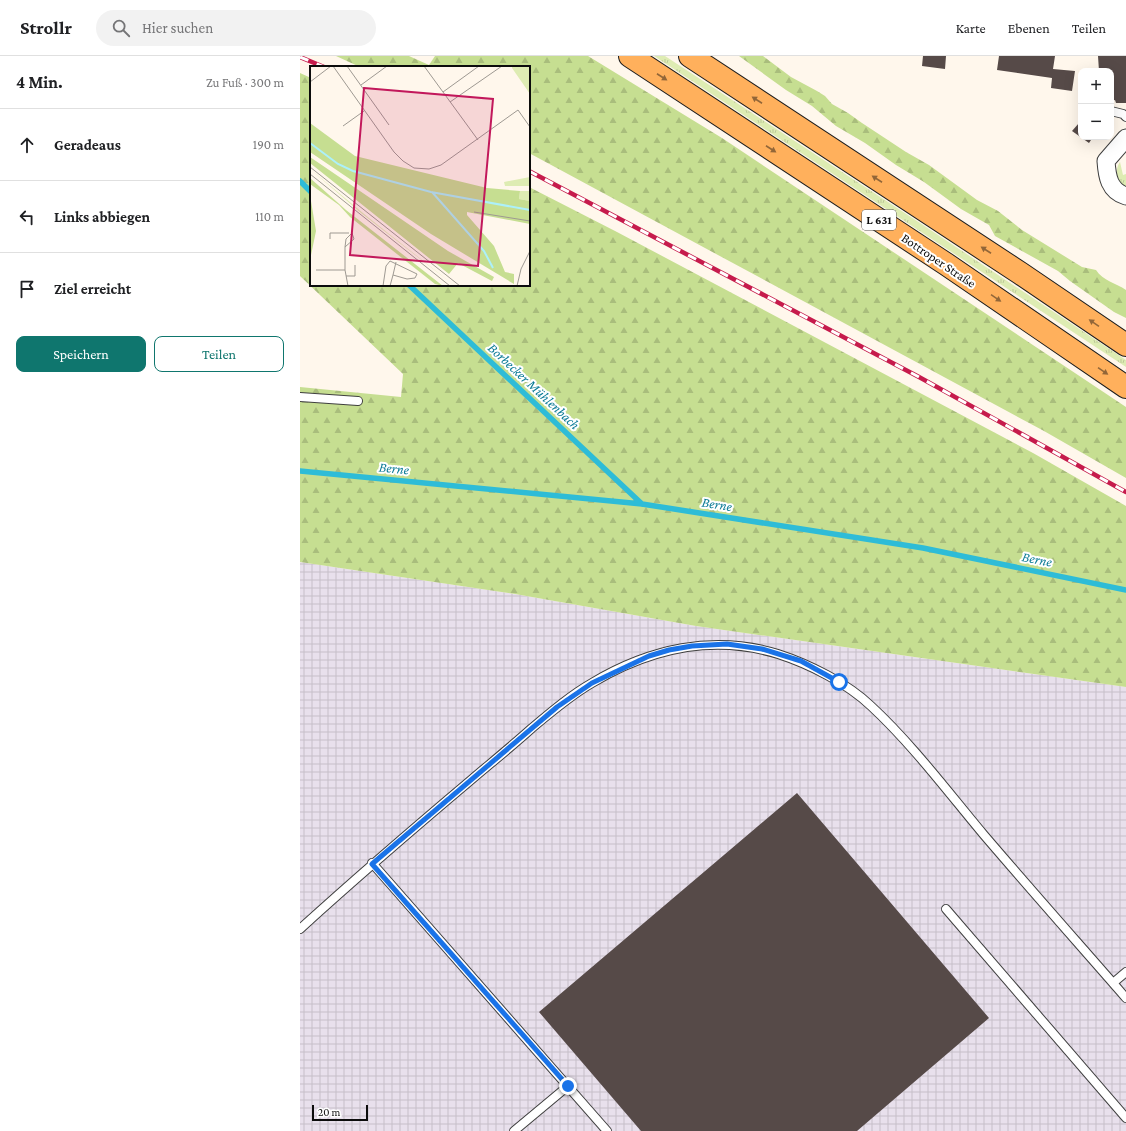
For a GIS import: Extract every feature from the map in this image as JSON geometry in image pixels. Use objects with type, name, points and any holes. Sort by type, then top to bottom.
[{"type":"main road","name":"Bottroper Straße","points":[[630,56],[946,264],[1126,386]]},
{"type":"main road","name":"L 631","points":[[690,56],[1014,268],[1126,345]]},
{"type":"street","points":[[1126,138],[1106,161],[1107,174],[1111,184],[1116,192],[1126,196]]},
{"type":"lane","points":[[1114,112],[1123,114],[1126,117]]},
{"type":"lane","points":[[300,397],[358,401]]},
{"type":"lane","points":[[300,929],[372,864],[557,707],[592,683],[649,656],[669,650],[692,646],[727,644],[762,649],[801,661],[839,682],[870,704],[903,738],[1126,998]]},
{"type":"lane","points":[[372,864],[607,1131]]},
{"type":"lane","points":[[946,908],[1126,1118]]},
{"type":"lane","points":[[1113,983],[1126,972]]},
{"type":"lane","points":[[514,1131],[568,1086]]},
{"type":"shaded area","points":[[300,562],[515,594],[696,626],[1126,687],[1126,1131],[300,1131]]},
{"type":"green space","points":[[336,56],[409,56],[429,65],[435,56],[588,56],[722,138],[1126,407],[1126,478],[1044,431],[530,154],[530,66],[358,66]]},
{"type":"green space","points":[[654,56],[665,56],[917,221],[1126,360],[1126,367]]},
{"type":"green space","points":[[739,56],[763,56],[791,77],[825,96],[832,104],[906,152],[929,165],[977,200],[998,211],[1022,230],[1082,267],[1096,270],[1102,277],[1126,290],[1126,318],[1114,312],[1058,271],[995,236],[989,225],[961,209],[924,182],[896,165],[865,143],[836,126],[812,106],[786,90]]},
{"type":"green space","points":[[300,73],[310,78],[310,286],[300,276]]},
{"type":"green space","points":[[1120,162],[1123,175],[1126,174],[1126,188],[1120,183],[1117,176],[1117,169]]},
{"type":"green space","points":[[530,188],[617,232],[1033,453],[1126,506],[1126,687],[696,626],[515,594],[300,562],[300,387],[401,397],[403,374],[311,286],[530,286]]},
{"type":"building","points":[[923,56],[946,56],[945,69],[922,66]]},
{"type":"building","points":[[999,56],[1055,56],[1053,69],[1075,71],[1072,91],[1051,88],[1052,78],[997,70]]},
{"type":"building","points":[[1098,56],[1126,56],[1126,103],[1116,103],[1114,100],[1114,68],[1099,68]]},
{"type":"building","points":[[1078,124],[1078,135],[1072,131]]},
{"type":"building","points":[[797,793],[989,1018],[857,1131],[641,1131],[539,1012]]},
{"type":"waterway","name":"Borbecker Mühlenbach","points":[[300,181],[310,191]]},
{"type":"waterway","name":"Borbecker Mühlenbach","points":[[410,286],[642,504]]},
{"type":"waterway","name":"Berne","points":[[300,471],[642,504],[923,548],[1126,590]]},
{"type":"railway","points":[[300,57],[322,66]]},
{"type":"railway","points":[[530,172],[919,377],[1126,492]]},
{"type":"route","points":[[568,1086],[372,864],[557,707],[592,683],[649,656],[669,650],[692,646],[727,644],[762,649],[801,661],[839,682]]}]
